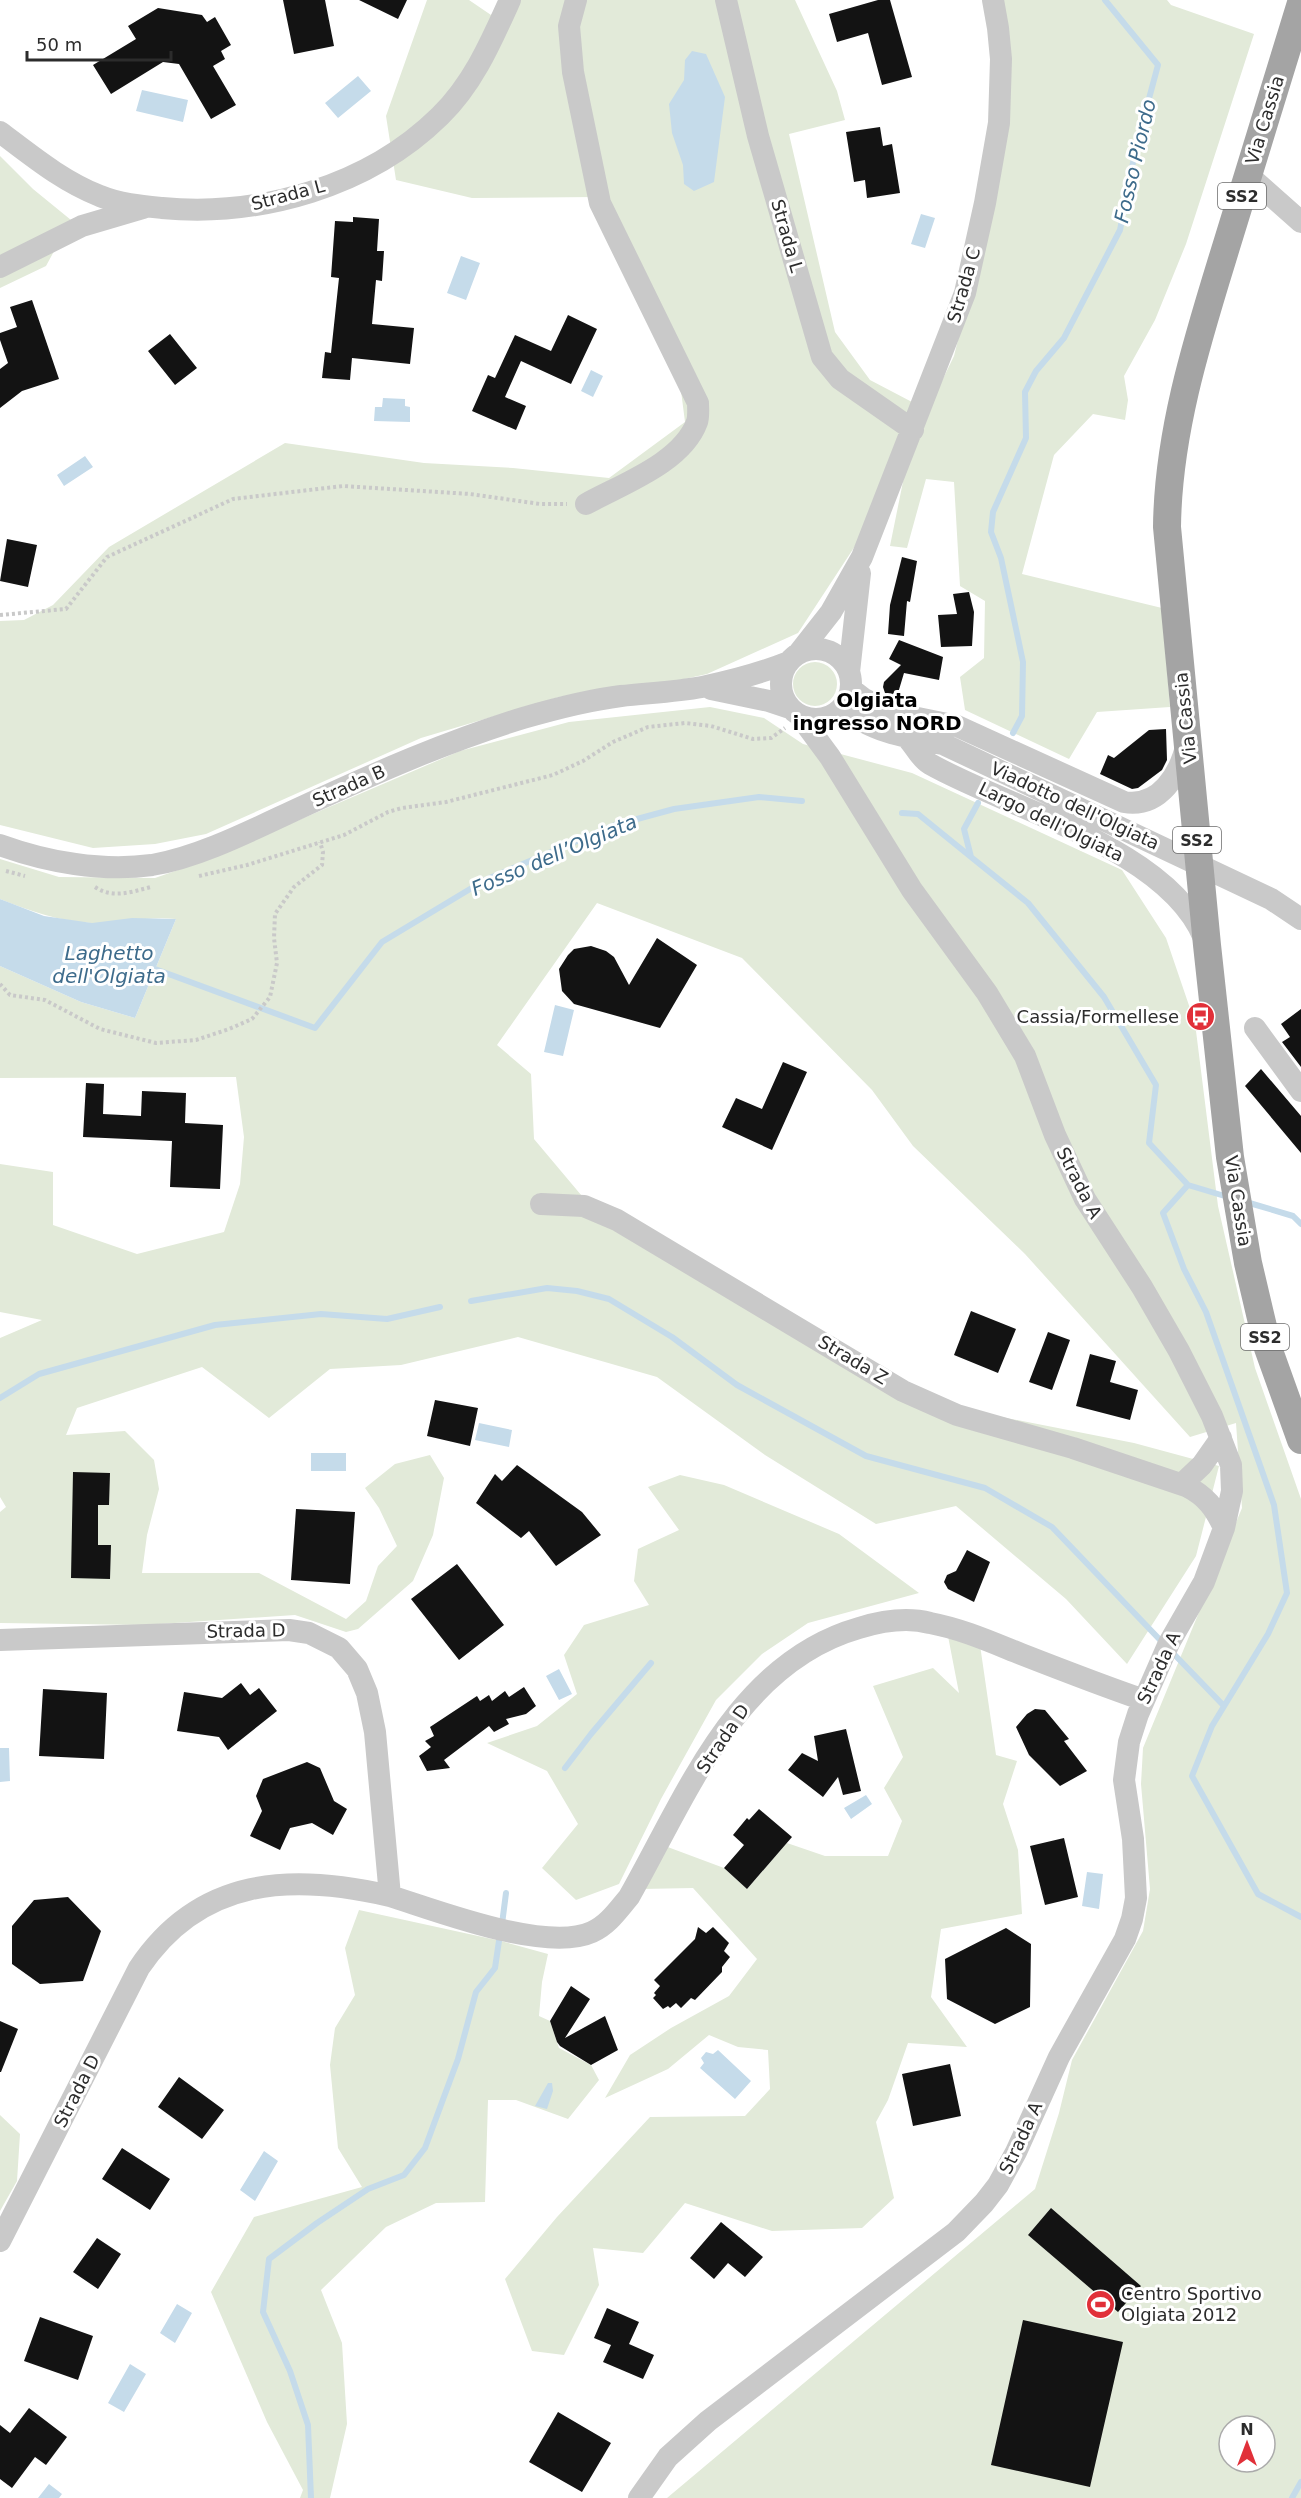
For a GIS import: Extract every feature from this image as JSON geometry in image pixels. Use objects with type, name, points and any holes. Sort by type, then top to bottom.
[{"type":"main road","name":"Via Cassia","points":[[1301,3],[1197,348],[1176,430],[1169,481],[1168,550],[1230,1157],[1242,1230],[1268,1348],[1301,1440]]},
{"type":"street","name":"Strada L","points":[[0,132],[76,186],[102,197],[147,206],[211,210],[268,204],[313,191],[382,159],[413,139],[454,101],[480,62],[510,0]]},
{"type":"street","points":[[576,0],[569,26],[573,72],[600,203],[698,403],[698,420],[688,439],[674,455],[586,504]]},
{"type":"street","name":"Strada L","points":[[726,0],[758,136],[822,357],[840,380],[913,429]]},
{"type":"street","name":"Strada C","points":[[794,658],[831,612],[862,557],[965,293],[993,165],[999,123],[1002,76],[999,35],[993,0]]},
{"type":"street","points":[[1248,175],[1301,222]]},
{"type":"street","points":[[0,267],[82,226],[147,206]]},
{"type":"street","name":"Strada C","points":[[844,696],[862,557]]},
{"type":"street","points":[[830,757],[829,736],[844,696],[843,661],[822,650],[810,650],[794,658],[781,681],[785,700],[796,712],[810,719],[844,696]]},
{"type":"street","name":"Strada B","points":[[0,845],[32,856],[76,863],[130,866],[167,862],[190,855],[379,772],[524,717],[617,697],[701,687],[747,676],[794,658]]},
{"type":"street","name":"Strada B","points":[[701,687],[769,701],[796,712]]},
{"type":"street","name":"Largo dell'Olgiata","points":[[844,696],[858,708],[887,722],[914,728],[957,726],[1124,802],[1132,803],[1154,798],[1168,784],[1181,761],[1188,735]]},
{"type":"street","name":"Strada A","points":[[639,2498],[656,2471],[687,2438],[727,2404],[956,2232],[998,2186],[1059,2057],[1125,1939],[1132,1919],[1136,1898],[1133,1839],[1124,1780],[1126,1753],[1131,1731],[1167,1648],[1203,1582],[1224,1528],[1232,1491],[1229,1457],[1221,1438],[1161,1320],[1085,1199],[1055,1135],[1025,1056],[987,993],[912,890],[830,757],[796,712]]},
{"type":"street","name":"Largo dell'Olgiata","points":[[914,728],[943,744]]},
{"type":"street","name":"Largo dell'Olgiata","points":[[914,728],[927,762],[1069,827],[1134,865],[1164,886],[1195,918],[1207,945]]},
{"type":"street","name":"Viadotto dell'Olgiata","points":[[943,744],[1271,899],[1300,918]]},
{"type":"street","points":[[1255,1028],[1301,1091]]},
{"type":"street","name":"Strada Z","points":[[541,1204],[584,1206],[607,1214],[903,1391],[933,1406],[1182,1485],[1206,1499],[1214,1507],[1224,1528]]},
{"type":"street","points":[[1182,1485],[1202,1465],[1221,1438]]},
{"type":"street","name":"Strada D","points":[[0,2241],[139,1968],[170,1930],[219,1898],[261,1886],[320,1884],[390,1896],[468,1921],[519,1932],[564,1938],[590,1933],[604,1925],[628,1897],[730,1722],[780,1670],[804,1653],[841,1634],[882,1622],[928,1622],[968,1633],[1144,1700]]},
{"type":"street","name":"Strada D","points":[[0,1640],[289,1630],[309,1633],[333,1644],[357,1669],[371,1705],[390,1896]]},
{"type":"path","points":[[0,615],[66,609],[107,557],[233,499],[343,486],[471,494],[540,504],[586,504]]},
{"type":"path","points":[[196,877],[247,865],[344,835],[388,812],[402,808],[446,802],[554,775],[583,761],[613,742],[648,727],[686,723],[711,726],[753,739],[771,738],[796,712]]},
{"type":"path","points":[[0,984],[10,995],[45,1000],[100,1029],[156,1043],[196,1040],[229,1029],[256,1015],[270,997],[277,963],[274,938],[275,914],[294,887],[322,865],[323,852],[320,842]]},
{"type":"path","points":[[0,869],[28,877]]},
{"type":"path","points":[[89,885],[101,892],[119,895],[153,887]]},
{"type":"green space","points":[[427,0],[469,0],[491,15],[504,0],[795,0],[837,91],[845,120],[789,134],[835,332],[870,380],[912,402],[857,543],[798,633],[707,674],[666,683],[559,697],[421,738],[206,834],[155,844],[93,848],[0,825],[0,621],[24,620],[53,605],[109,547],[285,443],[424,463],[513,468],[609,478],[685,422],[679,375],[596,197],[472,198],[396,180],[386,116]]},
{"type":"green space","points":[[1000,0],[1167,0],[1171,5],[1254,34],[1186,244],[1155,320],[1124,376],[1128,400],[1125,420],[1093,414],[1054,455],[1022,574],[1162,608],[1170,707],[1097,712],[1069,759],[965,710],[960,677],[984,658],[985,601],[960,586],[954,482],[926,479],[907,548],[890,546],[910,447],[954,356],[991,207]]},
{"type":"green space","points":[[0,156],[33,189],[71,220],[46,266],[0,288]]},
{"type":"green space","points":[[815,662],[831,668],[837,684],[831,700],[815,706],[799,700],[793,684],[799,668]]},
{"type":"green space","points":[[710,707],[764,718],[803,744],[912,773],[1122,870],[1166,938],[1195,1023],[1218,1206],[1255,1368],[1301,1499],[1301,2498],[667,2498],[1035,2189],[1059,2113],[1072,2060],[1143,1931],[1150,1889],[1141,1784],[1143,1748],[1242,1508],[1236,1423],[1190,1437],[1025,1254],[913,1146],[872,1090],[742,958],[597,903],[497,1045],[531,1074],[534,1139],[592,1208],[925,1402],[1134,1443],[1219,1466],[1196,1556],[1127,1664],[1066,1599],[956,1506],[876,1524],[765,1455],[657,1377],[518,1337],[401,1365],[330,1369],[269,1418],[202,1367],[77,1408],[66,1435],[125,1431],[154,1460],[159,1489],[147,1535],[142,1573],[259,1573],[346,1619],[366,1601],[378,1566],[397,1546],[379,1508],[365,1488],[395,1464],[430,1455],[444,1478],[433,1535],[413,1581],[358,1629],[346,1632],[295,1615],[145,1625],[0,1623],[0,1512],[6,1507],[0,1497],[0,1338],[42,1320],[0,1312],[0,1164],[53,1172],[53,1225],[137,1254],[224,1232],[240,1184],[244,1137],[236,1077],[0,1078],[0,966],[81,1002],[135,1018],[176,919],[154,918],[91,923],[56,918],[33,911],[0,899],[0,859],[59,877],[155,878],[201,862],[460,751],[569,722]]},
{"type":"green space","points":[[680,1475],[724,1485],[839,1534],[919,1593],[808,1623],[762,1654],[716,1700],[661,1799],[619,1884],[576,1900],[542,1868],[578,1824],[547,1771],[487,1743],[537,1726],[577,1694],[564,1655],[584,1625],[649,1605],[634,1581],[638,1549],[679,1530],[648,1487]]},
{"type":"green space","points":[[947,1631],[980,1645],[996,1755],[1017,1761],[1003,1804],[1018,1850],[1022,1914],[941,1929],[931,1997],[967,2047],[908,2043],[888,2100],[876,2122],[894,2198],[862,2228],[772,2231],[685,2203],[643,2253],[593,2248],[599,2285],[564,2355],[532,2351],[505,2279],[557,2217],[650,2117],[745,2116],[770,2089],[768,2050],[738,2047],[709,2035],[668,2069],[605,2098],[630,2055],[671,2028],[729,1996],[757,1959],[693,1888],[641,1889],[665,1846],[724,1868],[747,1889],[787,1843],[825,1856],[888,1856],[902,1821],[884,1788],[903,1757],[873,1686],[933,1668],[959,1693]]},
{"type":"green space","points":[[359,1910],[501,1941],[548,1954],[542,1982],[539,2016],[550,2021],[559,2048],[591,2065],[599,2080],[568,2119],[516,2100],[488,2100],[485,2202],[436,2203],[386,2227],[321,2290],[342,2343],[347,2424],[330,2498],[300,2498],[303,2490],[267,2422],[211,2292],[254,2217],[362,2187],[338,2148],[330,2065],[335,2028],[355,1995],[345,1948]]},
{"type":"green space","points":[[0,2115],[20,2134],[17,2181],[0,2211]]},
{"type":"water","points":[[692,51],[706,54],[725,97],[714,182],[694,191],[684,184],[683,165],[672,133],[669,104],[684,80],[685,60]]},
{"type":"water","points":[[358,76],[371,91],[338,118],[325,103]]},
{"type":"water","points":[[142,90],[188,100],[183,122],[136,111]]},
{"type":"water","points":[[921,214],[935,218],[925,248],[911,244]]},
{"type":"water","points":[[461,256],[480,263],[466,300],[447,293]]},
{"type":"water","points":[[591,370],[603,376],[593,397],[581,391]]},
{"type":"water","points":[[383,398],[405,399],[405,406],[410,407],[410,422],[374,421],[375,407],[382,407]]},
{"type":"water","points":[[85,456],[93,467],[64,486],[57,475]]},
{"type":"water","name":"Laghetto dell'Olgiata","points":[[0,899],[44,916],[92,923],[132,918],[176,919],[135,1018],[81,1002],[0,966]]},
{"type":"water","points":[[555,1005],[574,1010],[563,1056],[544,1052]]},
{"type":"water","points":[[479,1423],[512,1430],[509,1447],[475,1440]]},
{"type":"water","points":[[311,1453],[346,1453],[346,1471],[311,1471]]},
{"type":"water","points":[[559,1669],[572,1694],[559,1700],[546,1676]]},
{"type":"water","points":[[0,1748],[9,1748],[10,1781],[0,1782]]},
{"type":"water","points":[[866,1795],[872,1804],[851,1819],[844,1808]]},
{"type":"water","points":[[1087,1872],[1103,1874],[1099,1909],[1082,1906]]},
{"type":"water","points":[[718,2050],[751,2081],[735,2099],[700,2068],[704,2063],[701,2058],[706,2052],[713,2054]]},
{"type":"water","points":[[548,2083],[552,2083],[553,2091],[547,2109],[535,2106]]},
{"type":"water","points":[[264,2151],[278,2161],[255,2201],[240,2190]]},
{"type":"water","points":[[177,2304],[192,2313],[175,2343],[160,2333]]},
{"type":"water","points":[[130,2364],[146,2374],[124,2412],[108,2403]]},
{"type":"water","points":[[49,2484],[62,2494],[59,2498],[38,2498]]},
{"type":"building","points":[[283,0],[325,0],[334,46],[294,54]]},
{"type":"building","points":[[359,0],[407,0],[398,19]]},
{"type":"building","points":[[878,0],[890,0],[912,77],[882,85],[868,33],[837,42],[829,14]]},
{"type":"building","points":[[158,8],[202,15],[207,22],[215,17],[231,45],[221,51],[225,59],[213,66],[236,105],[211,119],[179,64],[163,62],[111,94],[93,65],[136,39],[128,26]]},
{"type":"building","points":[[880,127],[883,146],[892,144],[900,193],[867,198],[865,180],[854,182],[846,132]]},
{"type":"building","points":[[353,217],[379,219],[377,251],[384,251],[382,281],[376,280],[372,324],[414,328],[410,364],[352,358],[350,380],[322,378],[325,352],[331,353],[339,278],[331,277],[335,221],[353,222]]},
{"type":"building","points":[[32,300],[59,379],[22,391],[0,408],[0,369],[8,363],[0,340],[0,333],[17,327],[10,307]]},
{"type":"building","points":[[568,315],[597,329],[571,384],[521,361],[505,397],[526,406],[516,430],[472,411],[488,375],[495,378],[515,335],[551,351]]},
{"type":"building","points":[[170,334],[197,368],[175,385],[148,351]]},
{"type":"building","points":[[7,539],[37,545],[28,587],[0,581]]},
{"type":"building","points":[[902,557],[917,561],[910,602],[907,601],[904,636],[888,634],[890,605]]},
{"type":"building","points":[[969,592],[974,612],[972,646],[941,647],[938,615],[957,614],[953,594]]},
{"type":"building","points":[[899,640],[943,657],[939,680],[904,673],[898,693],[893,696],[885,693],[884,682],[901,665],[889,659]]},
{"type":"building","points":[[1166,729],[1167,760],[1162,770],[1138,788],[1132,789],[1100,774],[1108,755],[1114,758],[1149,730]]},
{"type":"building","points":[[657,938],[697,965],[660,1028],[574,1004],[562,991],[559,969],[574,949],[591,946],[606,951],[614,957],[629,985]]},
{"type":"building","points":[[1301,1009],[1301,1067],[1282,1042],[1290,1037],[1281,1024]]},
{"type":"building","points":[[783,1062],[807,1072],[772,1150],[722,1127],[736,1098],[762,1109]]},
{"type":"building","points":[[1261,1069],[1301,1116],[1301,1153],[1245,1086]]},
{"type":"building","points":[[86,1083],[104,1084],[103,1114],[141,1116],[142,1091],[186,1093],[185,1123],[223,1125],[220,1189],[170,1187],[172,1141],[83,1137]]},
{"type":"building","points":[[971,1311],[1016,1329],[998,1373],[954,1355]]},
{"type":"building","points":[[1048,1332],[1070,1340],[1052,1390],[1029,1382]]},
{"type":"building","points":[[1090,1354],[1116,1361],[1110,1382],[1138,1390],[1130,1420],[1076,1406]]},
{"type":"building","points":[[435,1400],[478,1408],[470,1446],[427,1436]]},
{"type":"building","points":[[517,1465],[582,1512],[601,1535],[556,1566],[529,1531],[521,1538],[476,1503],[495,1474],[502,1481]]},
{"type":"building","points":[[73,1472],[110,1473],[109,1505],[98,1505],[98,1545],[111,1545],[110,1579],[71,1578]]},
{"type":"building","points":[[296,1509],[355,1512],[350,1584],[291,1580]]},
{"type":"building","points":[[967,1550],[990,1562],[974,1602],[948,1589],[944,1582],[947,1575],[956,1571]]},
{"type":"building","points":[[457,1564],[504,1625],[459,1660],[411,1599]]},
{"type":"building","points":[[241,1683],[250,1695],[259,1688],[277,1711],[228,1750],[219,1737],[177,1731],[184,1692],[222,1698]]},
{"type":"building","points":[[524,1687],[536,1706],[526,1714],[506,1719],[509,1724],[494,1732],[489,1726],[444,1760],[450,1768],[427,1771],[419,1756],[431,1747],[425,1741],[434,1736],[430,1727],[477,1696],[480,1701],[489,1695],[492,1701],[505,1691],[509,1697]]},
{"type":"building","points":[[43,1689],[107,1693],[104,1759],[39,1756]]},
{"type":"building","points":[[1035,1709],[1045,1710],[1069,1739],[1064,1741],[1087,1771],[1060,1786],[1029,1755],[1016,1727],[1027,1714]]},
{"type":"building","points":[[846,1729],[861,1791],[843,1795],[838,1777],[823,1797],[788,1770],[802,1753],[818,1761],[814,1736]]},
{"type":"building","points":[[307,1762],[320,1768],[334,1801],[347,1809],[333,1835],[312,1823],[290,1828],[280,1850],[250,1836],[262,1811],[256,1796],[263,1779]]},
{"type":"building","points":[[759,1809],[792,1837],[747,1889],[724,1868],[744,1845],[733,1835],[747,1818],[749,1820]]},
{"type":"building","points":[[1064,1838],[1078,1897],[1045,1905],[1030,1846]]},
{"type":"building","points":[[68,1897],[101,1931],[83,1981],[40,1984],[12,1964],[12,1926],[34,1900]]},
{"type":"building","points":[[698,1927],[706,1933],[713,1927],[729,1943],[724,1951],[730,1957],[722,1967],[722,1972],[695,2000],[691,1998],[681,2008],[676,2003],[670,2008],[668,2006],[663,2009],[653,1998],[660,1986],[654,1980],[695,1939]]},
{"type":"building","points":[[1006,1928],[1031,1944],[1030,2007],[995,2024],[947,1999],[945,1959]]},
{"type":"building","points":[[571,1986],[590,1999],[565,2038],[605,2016],[618,2050],[591,2065],[560,2046],[550,2021]]},
{"type":"building","points":[[0,2021],[18,2029],[1,2072],[0,2072]]},
{"type":"building","points":[[950,2064],[961,2116],[913,2126],[902,2074]]},
{"type":"building","points":[[179,2077],[224,2110],[202,2139],[158,2107]]},
{"type":"building","points":[[122,2148],[170,2179],[150,2210],[102,2179]]},
{"type":"building","points":[[1051,2208],[1141,2286],[1118,2312],[1028,2235]]},
{"type":"building","points":[[721,2222],[763,2257],[745,2277],[728,2263],[714,2279],[690,2258]]},
{"type":"building","points":[[97,2238],[121,2254],[98,2289],[73,2272]]},
{"type":"building","points":[[607,2308],[639,2322],[629,2344],[654,2355],[643,2379],[603,2362],[611,2345],[594,2338]]},
{"type":"building","points":[[40,2317],[93,2336],[78,2380],[24,2361]]},
{"type":"building","points":[[1023,2320],[1123,2342],[1090,2487],[991,2465]]},
{"type":"building","points":[[29,2408],[67,2437],[46,2465],[35,2457],[12,2488],[0,2479],[0,2425],[10,2433]]},
{"type":"building","points":[[558,2412],[611,2443],[582,2492],[529,2462]]},
{"type":"waterway","name":"Fosso Piordo","points":[[1013,733],[1022,716],[1023,662],[1001,558],[991,532],[993,512],[1026,438],[1025,392],[1036,371],[1064,338],[1120,230],[1136,147],[1158,65],[1105,0]]},
{"type":"waterway","name":"Fosso dell’Olgiata","points":[[155,969],[315,1028],[382,942],[485,880],[615,825],[674,809],[759,797],[802,801]]},
{"type":"waterway","name":"Fosso Piordo","points":[[978,803],[964,829],[971,857],[1028,903],[1104,997],[1156,1085],[1149,1143],[1188,1185],[1228,1197]]},
{"type":"waterway","name":"Fosso dell’Olgiata","points":[[902,813],[918,814],[971,857]]},
{"type":"waterway","points":[[1188,1185],[1163,1213],[1184,1269],[1206,1312],[1274,1505],[1287,1593],[1268,1634],[1212,1726],[1192,1776],[1258,1894],[1301,1917]]},
{"type":"waterway","name":"Fosso Piordo","points":[[1246,1202],[1293,1216],[1301,1224]]},
{"type":"waterway","points":[[471,1301],[547,1288],[577,1291],[609,1299],[672,1337],[737,1385],[866,1456],[985,1488],[1052,1527],[1163,1643]]},
{"type":"waterway","points":[[0,1398],[39,1374],[215,1325],[321,1314],[387,1319],[440,1307]]},
{"type":"waterway","points":[[1170,1650],[1224,1706]]},
{"type":"waterway","points":[[565,1768],[651,1663]]},
{"type":"waterway","points":[[502,1924],[506,1893]]},
{"type":"waterway","points":[[311,2498],[308,2425],[290,2371],[263,2312],[269,2259],[368,2189],[404,2175],[425,2148],[458,2059],[476,1992],[495,1968],[500,1934]]},
{"type":"waterway","points":[[1292,2498],[1301,2482]]},
{"type":"place","name":"Cassia/Formellese","points":[[1200,1017]]},
{"type":"place","name":"Centro Sportivo Olgiata 2012","points":[[1100,2304]]},
{"type":"district","name":"Olgiata ingresso NORD","points":[[877,712]]}]
